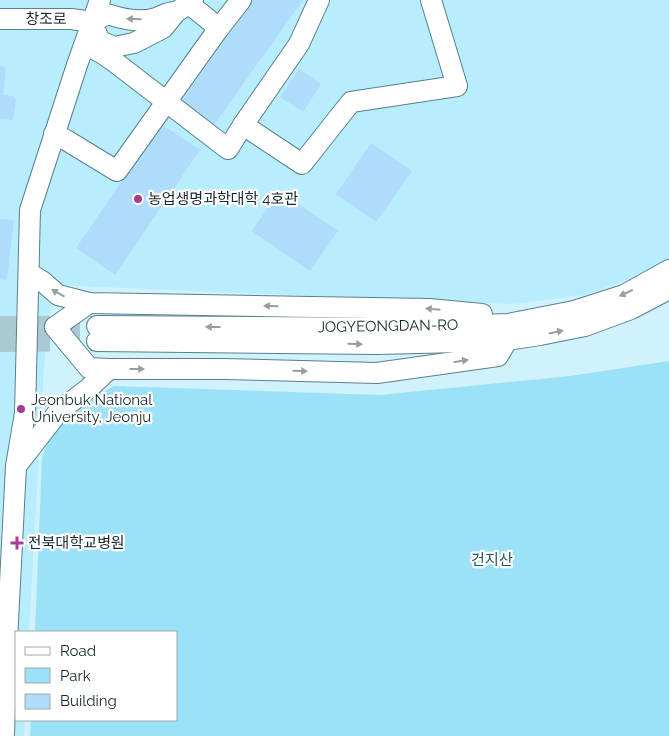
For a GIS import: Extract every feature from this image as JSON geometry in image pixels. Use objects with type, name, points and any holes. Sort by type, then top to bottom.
[{"type":"street","points":[[4,736],[3,641],[16,466],[25,413],[30,210],[100,0]]},
{"type":"street","points":[[54,134],[117,172],[241,0]]},
{"type":"street","points":[[93,22],[98,40],[114,47],[167,102],[228,149],[299,44],[319,0]]},
{"type":"street","points":[[243,125],[302,164],[351,102],[457,86],[431,0]]},
{"type":"street","points":[[93,22],[107,14],[130,21],[155,18],[186,5]]},
{"type":"street","points":[[186,5],[219,28]]},
{"type":"street","points":[[76,68],[120,54],[134,43],[163,28],[186,5]]},
{"type":"street","name":"창조로","points":[[0,19],[71,19],[93,22]]},
{"type":"street","points":[[85,44],[103,54],[120,54]]},
{"type":"street","name":"JOGYEONGDAN-RO","points":[[511,331],[624,295],[669,270]]},
{"type":"street","points":[[28,273],[58,295],[89,303],[429,309],[507,316],[511,331],[498,356],[377,373],[90,368],[55,327]]},
{"type":"street","name":"JOGYEONGDAN-RO","points":[[97,334],[385,328],[511,331],[540,335],[585,326],[631,309],[669,290]]},
{"type":"street","points":[[28,328],[55,327],[89,303]]},
{"type":"street","points":[[16,466],[59,411],[109,369]]},
{"type":"shaded area","name":"Jeonbuk National University, Jeonju","points":[[0,0],[669,0],[669,259],[653,270],[585,295],[513,304],[53,285],[44,366],[29,631],[15,631],[15,721],[25,721],[24,736],[0,736]]},
{"type":"green space","name":"건지산","points":[[669,361],[669,736],[30,736],[31,721],[178,721],[178,631],[35,631],[42,458],[52,429],[78,406],[114,386],[380,395],[570,376]]},
{"type":"building","points":[[253,0],[303,0],[214,125],[182,101]]},
{"type":"building","points":[[0,66],[6,67],[3,95],[13,96],[16,99],[13,120],[0,119]]},
{"type":"building","points":[[299,69],[321,84],[303,112],[280,97]]},
{"type":"building","name":"농업생명과학대학 4호관","points":[[161,124],[200,150],[115,275],[76,248]]},
{"type":"building","points":[[371,143],[412,171],[376,222],[336,194]]},
{"type":"building","points":[[279,191],[338,231],[310,271],[252,231]]},
{"type":"building","points":[[0,219],[14,220],[7,280],[0,279]]},
{"type":"tunnel","points":[[0,326],[97,326]]},
{"type":"tunnel","points":[[0,342],[97,341]]},
{"type":"place","name":"농업생명과학대학 4호관","points":[[138,199]]},
{"type":"place","name":"Jeonbuk National University, Jeonju","points":[[21,409]]},
{"type":"place","name":"전북대학교병원","points":[[17,543]]}]
